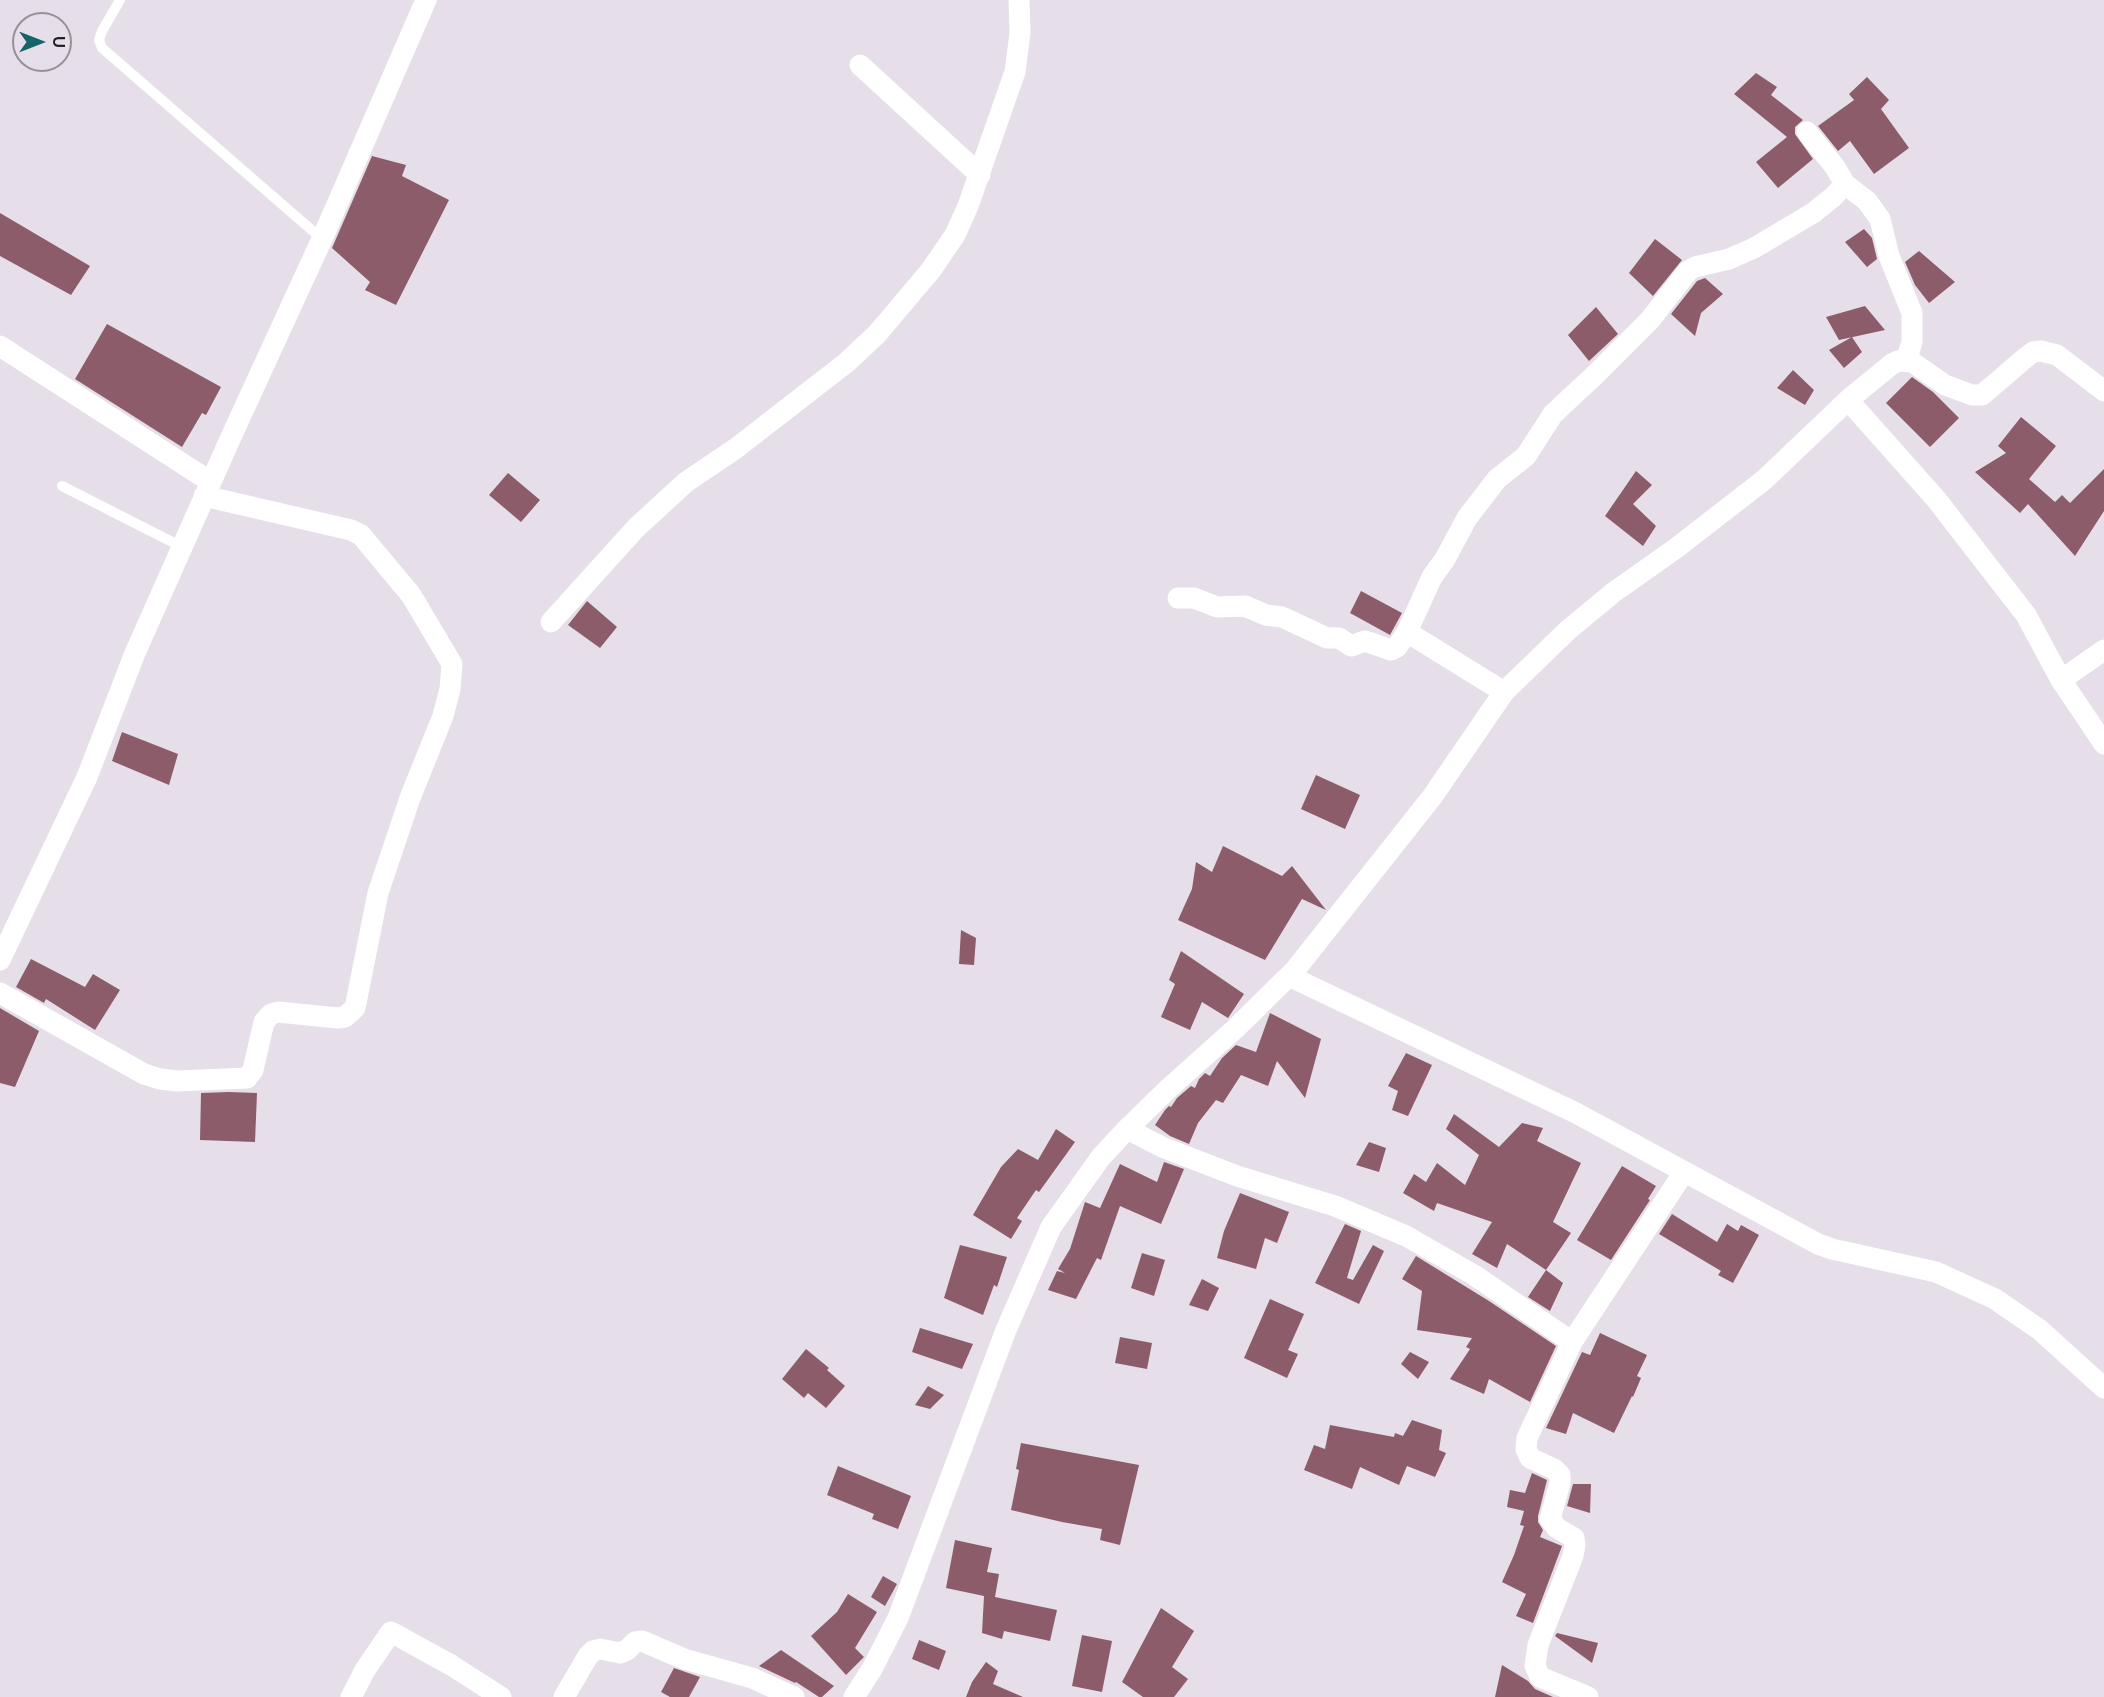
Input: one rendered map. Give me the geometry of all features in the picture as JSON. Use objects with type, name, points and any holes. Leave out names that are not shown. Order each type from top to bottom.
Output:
[{"type":"street","points":[[0,960],[87,777],[135,653],[322,239],[426,0]]},
{"type":"street","points":[[551,622],[636,528],[686,482],[735,449],[846,363],[877,334],[931,270],[955,235],[969,206],[1015,72],[1020,33],[1019,0]]},
{"type":"street","points":[[860,65],[980,175]]},
{"type":"street","points":[[1807,132],[1835,167],[1845,184],[1867,201],[1876,212],[1889,256],[1912,312],[1913,330],[1906,360]]},
{"type":"street","points":[[1178,598],[1194,598],[1217,607],[1245,606],[1266,615],[1282,617],[1327,638],[1339,638],[1351,646],[1365,641],[1391,650],[1397,648],[1407,632],[1432,577],[1481,497],[1497,479],[1526,456],[1553,414],[1650,320],[1688,271],[1695,267],[1729,259],[1754,248],[1813,213],[1845,184]]},
{"type":"street","points":[[0,346],[208,489],[351,530],[361,535],[411,595],[452,664],[450,689],[443,716],[410,798],[378,892],[355,1008],[345,1017],[278,1012],[271,1014],[264,1022],[254,1070],[247,1078],[177,1081],[144,1074],[0,993]]},
{"type":"street","points":[[854,1697],[872,1669],[898,1617],[1006,1330],[1050,1227],[1101,1157],[1289,976],[1432,796],[1504,692],[1568,630],[1614,592],[1764,480],[1848,400],[1892,364],[1906,360],[1912,362],[1945,385],[1972,395],[1982,395],[2033,352],[2049,352],[2057,355],[2104,391]]},
{"type":"street","points":[[1848,400],[1936,499],[2026,615],[2061,680],[2104,744]]},
{"type":"street","points":[[1407,632],[1504,692]]},
{"type":"street","points":[[2061,680],[2104,650]]},
{"type":"street","points":[[1289,976],[1576,1113],[1818,1244],[1936,1272],[1995,1299],[2040,1330],[2104,1388]]},
{"type":"street","points":[[1127,1130],[1162,1147],[1237,1176],[1335,1206],[1406,1236],[1474,1275],[1572,1342]]},
{"type":"street","points":[[1588,1697],[1540,1677],[1535,1666],[1538,1645],[1573,1556],[1575,1545],[1574,1538],[1557,1528],[1550,1519],[1560,1483],[1558,1472],[1530,1458],[1526,1444],[1545,1396],[1572,1342],[1683,1172]]},
{"type":"street","points":[[351,1697],[365,1670],[391,1632],[452,1665],[501,1697]]},
{"type":"street","points":[[564,1697],[593,1651],[600,1649],[620,1653],[635,1642],[642,1641],[684,1659],[752,1678],[794,1697]]},
{"type":"lane","points":[[120,0],[102,31],[99,40],[102,48],[322,239]]},
{"type":"lane","points":[[62,486],[182,547]]},
{"type":"building","points":[[1756,73],[1777,87],[1771,95],[1803,120],[1795,127],[1795,134],[1813,159],[1778,188],[1756,162],[1787,137],[1734,94]]},
{"type":"building","points":[[1867,77],[1889,100],[1881,109],[1909,148],[1874,174],[1850,141],[1838,151],[1818,126],[1854,100],[1849,94]]},
{"type":"building","points":[[372,156],[406,165],[402,176],[449,200],[396,305],[365,290],[370,282],[332,248]]},
{"type":"building","points":[[0,213],[90,266],[71,295],[0,256]]},
{"type":"building","points":[[1864,229],[1872,238],[1877,259],[1867,267],[1845,242]]},
{"type":"building","points":[[1655,239],[1682,260],[1653,296],[1629,273]]},
{"type":"building","points":[[1919,251],[1955,282],[1929,303],[1915,285],[1905,262]]},
{"type":"building","points":[[1705,278],[1723,294],[1701,313],[1695,336],[1671,314],[1697,281]]},
{"type":"building","points":[[1865,306],[1885,330],[1839,340],[1826,317]]},
{"type":"building","points":[[1596,307],[1618,334],[1589,361],[1568,335]]},
{"type":"building","points":[[107,324],[221,387],[206,415],[202,413],[182,447],[75,379]]},
{"type":"building","points":[[1852,337],[1862,352],[1844,368],[1829,350]]},
{"type":"building","points":[[1793,370],[1814,390],[1805,405],[1777,388]]},
{"type":"building","points":[[1912,377],[1933,392],[1959,418],[1930,447],[1886,403]]},
{"type":"building","points":[[2021,417],[2056,446],[2029,479],[2055,502],[2062,495],[2070,503],[2104,469],[2104,511],[2075,556],[2028,504],[2020,513],[1975,472],[2006,453],[1998,446]]},
{"type":"building","points":[[1636,471],[1652,485],[1633,504],[1656,526],[1643,546],[1605,516]]},
{"type":"building","points":[[508,473],[540,500],[521,522],[489,495]]},
{"type":"building","points":[[1361,591],[1402,613],[1390,635],[1350,613]]},
{"type":"building","points":[[587,601],[617,627],[600,648],[568,625]]},
{"type":"building","points":[[122,732],[178,754],[169,785],[112,761]]},
{"type":"building","points":[[1316,775],[1360,795],[1345,829],[1301,809]]},
{"type":"building","points":[[1223,846],[1282,876],[1292,866],[1326,910],[1302,899],[1265,960],[1178,920],[1192,889],[1196,862],[1212,872]]},
{"type":"building","points":[[961,930],[976,938],[974,965],[959,964]]},
{"type":"building","points":[[1181,951],[1244,994],[1228,1018],[1202,1002],[1190,1030],[1161,1017],[1175,984],[1169,980]]},
{"type":"building","points":[[31,959],[85,987],[93,974],[120,990],[95,1030],[46,999],[44,1003],[16,987]]},
{"type":"building","points":[[0,1008],[39,1031],[15,1087],[0,1083]]},
{"type":"building","points":[[1270,1013],[1321,1039],[1305,1098],[1277,1061],[1268,1086],[1241,1075],[1223,1103],[1216,1100],[1198,1123],[1189,1144],[1170,1136],[1155,1125],[1177,1098],[1191,1086],[1195,1088],[1205,1073],[1210,1076],[1222,1058],[1236,1045],[1256,1052]]},
{"type":"building","points":[[1406,1053],[1432,1065],[1408,1116],[1392,1110],[1398,1091],[1388,1086]]},
{"type":"building","points":[[201,1093],[257,1093],[255,1142],[200,1140]]},
{"type":"building","points":[[1454,1114],[1499,1147],[1522,1123],[1543,1128],[1537,1141],[1581,1163],[1553,1222],[1571,1233],[1546,1270],[1507,1244],[1497,1268],[1472,1254],[1492,1222],[1437,1203],[1434,1211],[1403,1193],[1414,1174],[1426,1182],[1437,1163],[1465,1185],[1479,1155],[1446,1129]]},
{"type":"building","points":[[1056,1129],[1075,1142],[1039,1192],[1036,1190],[1017,1218],[1022,1221],[1011,1239],[973,1215],[1001,1167],[1018,1149],[1038,1160]]},
{"type":"building","points":[[1369,1142],[1386,1148],[1379,1172],[1356,1165]]},
{"type":"building","points":[[1164,1162],[1184,1169],[1161,1224],[1120,1206],[1101,1260],[1097,1258],[1076,1299],[1048,1290],[1057,1271],[1065,1273],[1058,1269],[1070,1249],[1085,1202],[1100,1208],[1120,1164],[1157,1182]]},
{"type":"building","points":[[1622,1166],[1656,1186],[1648,1199],[1650,1200],[1611,1260],[1577,1240]]},
{"type":"building","points":[[1240,1193],[1289,1212],[1277,1243],[1265,1238],[1256,1269],[1217,1258],[1224,1231]]},
{"type":"building","points":[[1672,1214],[1717,1242],[1727,1224],[1738,1231],[1741,1225],[1759,1235],[1733,1283],[1718,1275],[1721,1271],[1659,1234]]},
{"type":"building","points":[[1345,1224],[1361,1231],[1347,1278],[1353,1280],[1373,1245],[1384,1251],[1359,1304],[1315,1283]]},
{"type":"building","points":[[960,1245],[1007,1257],[997,1287],[994,1285],[983,1315],[944,1298]]},
{"type":"building","points":[[1142,1253],[1165,1260],[1154,1296],[1131,1288]]},
{"type":"building","points":[[1416,1256],[1556,1346],[1530,1402],[1489,1379],[1484,1394],[1450,1379],[1470,1349],[1466,1347],[1472,1338],[1417,1330],[1422,1291],[1402,1279]]},
{"type":"building","points":[[1546,1270],[1563,1283],[1550,1311],[1528,1297]]},
{"type":"building","points":[[1202,1279],[1219,1288],[1208,1311],[1189,1305]]},
{"type":"building","points":[[1270,1299],[1304,1314],[1288,1350],[1298,1354],[1287,1378],[1244,1358]]},
{"type":"building","points":[[920,1328],[973,1344],[962,1369],[912,1352]]},
{"type":"building","points":[[1600,1333],[1647,1355],[1637,1376],[1641,1378],[1633,1397],[1614,1433],[1573,1413],[1566,1434],[1546,1428],[1582,1352],[1590,1355]]},
{"type":"building","points":[[1120,1337],[1152,1343],[1147,1369],[1115,1363]]},
{"type":"building","points":[[806,1349],[829,1368],[827,1370],[845,1386],[826,1408],[808,1393],[804,1398],[782,1379]]},
{"type":"building","points":[[1410,1352],[1429,1362],[1418,1379],[1401,1364]]},
{"type":"building","points":[[928,1386],[944,1395],[930,1409],[915,1405]]},
{"type":"building","points":[[1412,1420],[1442,1430],[1439,1450],[1446,1453],[1435,1477],[1407,1466],[1399,1485],[1360,1467],[1352,1489],[1304,1470],[1314,1445],[1325,1449],[1330,1425],[1394,1437],[1395,1433],[1403,1436]]},
{"type":"building","points":[[1021,1443],[1139,1465],[1120,1545],[1100,1540],[1102,1529],[1011,1510],[1019,1470],[1016,1469]]},
{"type":"building","points":[[838,1466],[911,1496],[898,1529],[872,1519],[874,1514],[827,1495]]},
{"type":"building","points":[[1532,1473],[1547,1480],[1538,1516],[1538,1522],[1543,1530],[1540,1537],[1562,1546],[1533,1623],[1516,1616],[1526,1594],[1502,1582],[1524,1526],[1520,1525],[1524,1511],[1507,1507],[1510,1490],[1525,1493]]},
{"type":"building","points":[[1573,1484],[1591,1484],[1590,1513],[1567,1506]]},
{"type":"building","points":[[955,1540],[992,1548],[987,1572],[999,1574],[995,1597],[1057,1610],[1050,1641],[1004,1631],[1002,1639],[982,1633],[984,1596],[946,1588]]},
{"type":"building","points":[[883,1576],[897,1584],[885,1606],[871,1597]]},
{"type":"building","points":[[848,1594],[877,1612],[855,1648],[864,1657],[846,1675],[811,1636],[837,1612]]},
{"type":"building","points":[[1161,1608],[1194,1631],[1172,1667],[1188,1679],[1174,1697],[1143,1697],[1122,1682]]},
{"type":"building","points":[[1557,1633],[1598,1643],[1592,1663],[1555,1636]]},
{"type":"building","points":[[1082,1635],[1112,1641],[1102,1692],[1072,1686]]},
{"type":"building","points":[[919,1640],[946,1651],[939,1670],[912,1659]]},
{"type":"building","points":[[781,1650],[834,1686],[819,1697],[796,1682],[759,1666]]},
{"type":"building","points":[[986,1662],[998,1671],[993,1684],[1023,1697],[966,1697],[972,1682]]},
{"type":"building","points":[[1502,1665],[1528,1681],[1535,1689],[1553,1697],[1495,1697]]},
{"type":"building","points":[[674,1668],[700,1677],[689,1697],[670,1697],[661,1692]]}]
